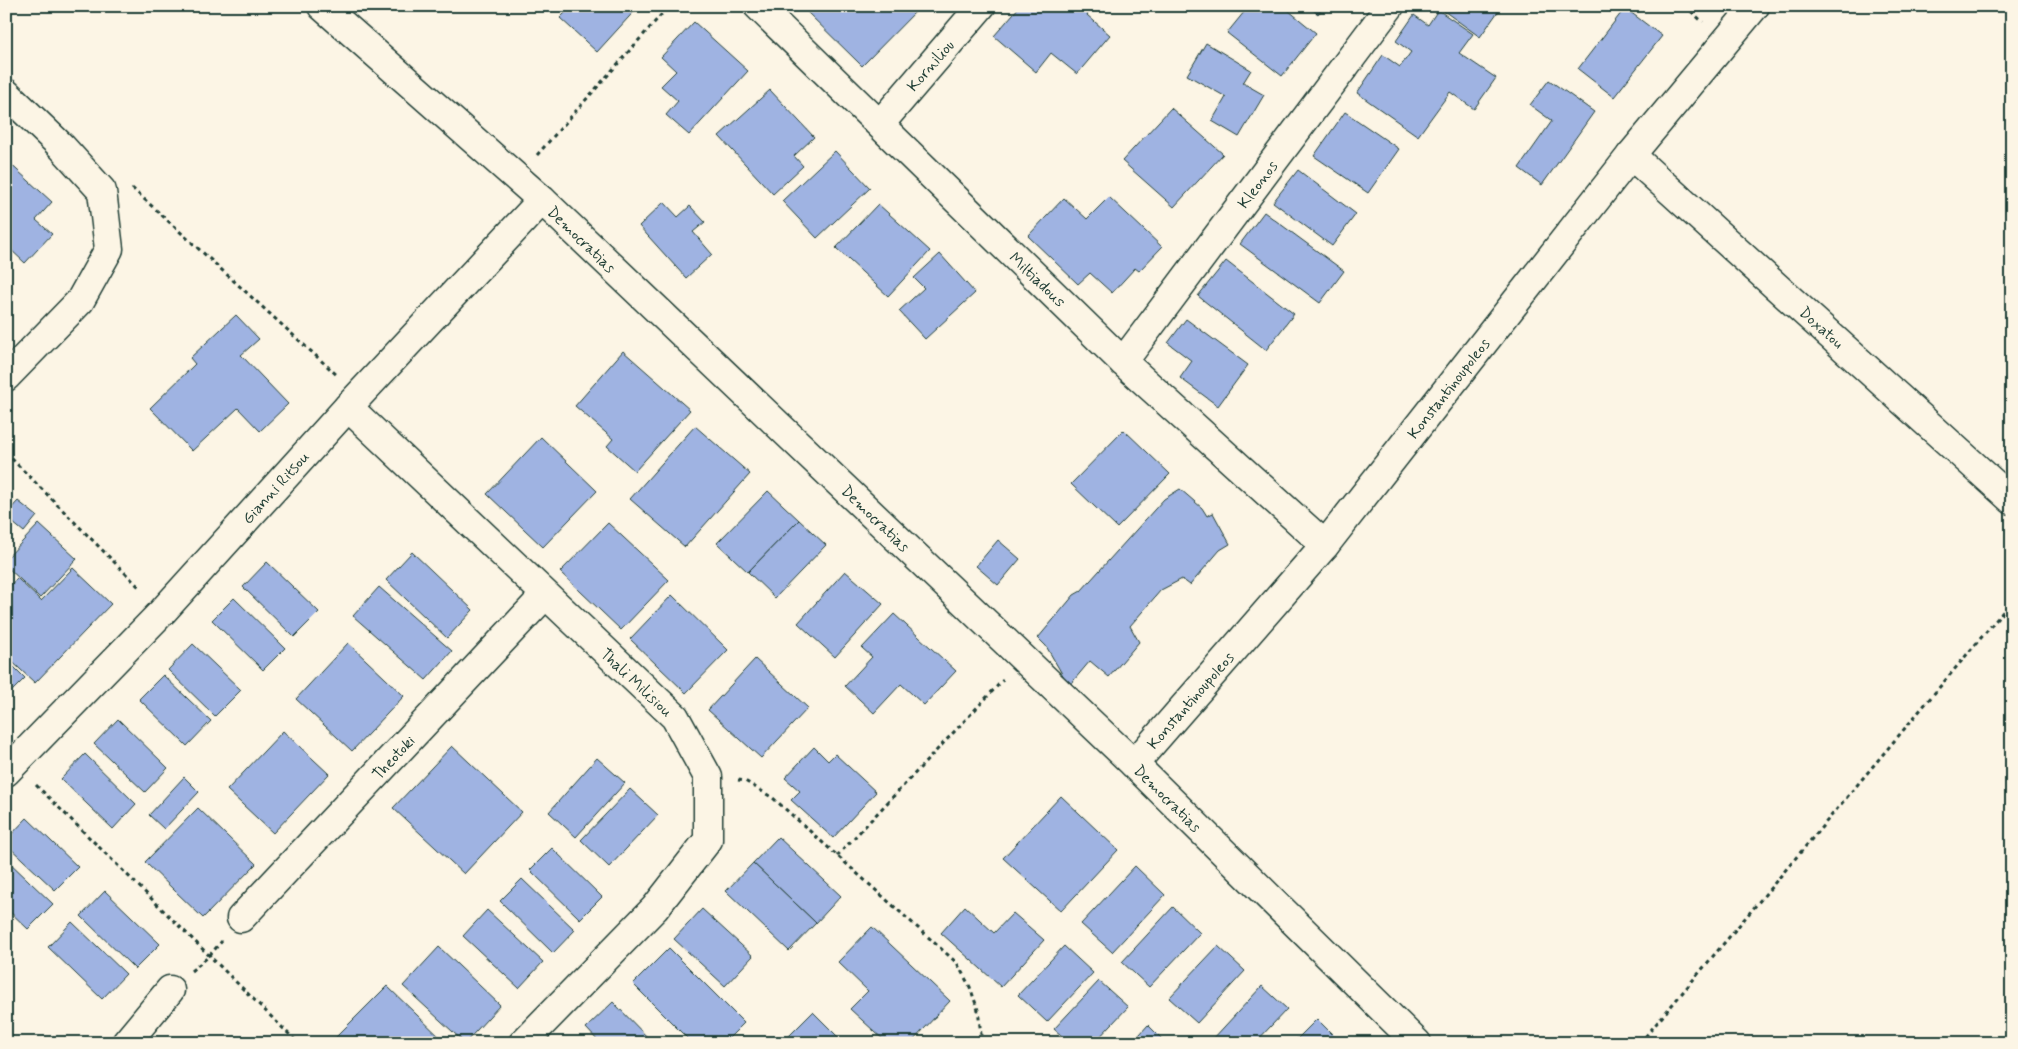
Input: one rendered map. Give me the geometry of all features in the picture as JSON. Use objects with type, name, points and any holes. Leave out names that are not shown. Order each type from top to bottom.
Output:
[{"type":"street","name":"Democratias","points":[[322,6],[542,200],[1134,764],[1416,1043]]},
{"type":"street","name":"Miltiadous","points":[[758,6],[1123,362],[1325,545]]},
{"type":"street","name":"Korniliou","points":[[880,124],[981,6]]},
{"type":"street","name":"Kleonos","points":[[1123,362],[1390,6]]},
{"type":"street","name":"Konstantinoupoleos","points":[[1134,764],[1325,545],[1631,155],[1755,6]]},
{"type":"street","points":[[6,93],[62,147],[102,191],[109,249],[80,301],[6,377]]},
{"type":"street","name":"Doxatou","points":[[1631,155],[2012,500]]},
{"type":"street","name":"Gianni Ritsou","points":[[10,768],[162,611],[354,401],[542,200]]},
{"type":"street","name":"Thali Milisiou","points":[[354,401],[545,595],[675,717],[708,778],[708,840],[655,908],[523,1043]]},
{"type":"street","name":"Theotoki","points":[[241,918],[545,595]]},
{"type":"street","points":[[126,1043],[170,990]]},
{"type":"path","points":[[516,178],[669,6]]},
{"type":"path","points":[[102,191],[120,178],[354,401]]},
{"type":"path","points":[[6,453],[162,611]]},
{"type":"path","points":[[1640,1043],[2012,600]]},
{"type":"path","points":[[837,856],[1023,659]]},
{"type":"path","points":[[10,768],[298,1043]]},
{"type":"path","points":[[708,778],[745,781],[773,798],[957,963],[970,987],[978,1010],[982,1043]]},
{"type":"path","points":[[170,990],[208,957],[241,918]]},
{"type":"building","points":[[572,6],[639,6],[597,52],[560,18]]},
{"type":"building","points":[[801,6],[921,6],[862,66]]},
{"type":"building","points":[[1020,6],[1094,6],[1087,15],[1110,35],[1077,74],[1051,53],[1036,72],[994,36]]},
{"type":"building","points":[[1249,6],[1283,6],[1316,33],[1282,76],[1227,33]]},
{"type":"building","points":[[1308,6],[1324,6],[1318,14]]},
{"type":"building","points":[[1437,6],[1502,6],[1480,37]]},
{"type":"building","points":[[1625,8],[1662,36],[1614,97],[1578,69]]},
{"type":"building","points":[[1438,10],[1473,34],[1459,53],[1496,78],[1474,109],[1450,92],[1418,136],[1357,93],[1383,55],[1400,67],[1411,52],[1396,41],[1414,15],[1428,25]]},
{"type":"building","points":[[694,22],[748,71],[689,135],[666,115],[678,101],[661,86],[676,71],[661,57]]},
{"type":"building","points":[[1206,43],[1251,70],[1243,83],[1264,95],[1239,137],[1212,121],[1226,97],[1187,75]]},
{"type":"building","points":[[1549,80],[1594,112],[1542,185],[1519,168],[1552,121],[1530,105]]},
{"type":"building","points":[[770,90],[814,137],[794,156],[803,166],[773,194],[719,136]]},
{"type":"building","points":[[1171,108],[1223,154],[1174,207],[1122,161]]},
{"type":"building","points":[[1345,112],[1399,149],[1368,193],[1314,156]]},
{"type":"building","points":[[835,151],[870,188],[817,238],[782,201]]},
{"type":"building","points":[[6,160],[52,202],[36,220],[52,234],[25,263],[8,247],[6,249]]},
{"type":"building","points":[[1298,170],[1356,214],[1332,246],[1273,202]]},
{"type":"building","points":[[1109,197],[1162,247],[1139,271],[1135,268],[1112,293],[1090,273],[1078,284],[1028,236],[1064,198],[1087,219]]},
{"type":"building","points":[[664,202],[678,217],[690,206],[705,222],[693,232],[712,254],[686,278],[639,226]]},
{"type":"building","points":[[878,204],[930,251],[888,296],[836,248]]},
{"type":"building","points":[[1264,212],[1344,271],[1320,303],[1240,244]]},
{"type":"building","points":[[940,254],[975,293],[925,339],[899,311],[924,288],[914,278]]},
{"type":"building","points":[[1226,261],[1294,314],[1266,350],[1198,296]]},
{"type":"building","points":[[236,315],[259,339],[241,355],[288,404],[260,431],[238,408],[192,451],[150,408],[195,364],[190,358]]},
{"type":"building","points":[[1186,319],[1248,365],[1218,406],[1180,378],[1192,361],[1168,343]]},
{"type":"building","points":[[623,351],[690,410],[635,471],[607,446],[613,439],[575,406]]},
{"type":"building","points":[[695,426],[750,474],[685,547],[630,499]]},
{"type":"building","points":[[1124,430],[1170,474],[1117,528],[1071,484]]},
{"type":"building","points":[[541,437],[597,491],[543,547],[487,494]]},
{"type":"building","points":[[1180,489],[1202,508],[1207,516],[1213,513],[1230,544],[1220,550],[1190,585],[1182,579],[1161,590],[1130,626],[1139,642],[1109,677],[1090,661],[1069,686],[1046,646],[1038,638],[1074,595],[1081,591],[1164,499]]},
{"type":"building","points":[[768,491],[799,520],[748,572],[717,543]]},
{"type":"building","points":[[18,501],[37,516],[24,532],[6,517],[6,514]]},
{"type":"building","points":[[799,520],[826,545],[775,598],[748,572]]},
{"type":"building","points":[[608,523],[669,580],[621,630],[560,572]]},
{"type":"building","points":[[39,524],[77,559],[40,598],[6,566],[6,559]]},
{"type":"building","points":[[998,540],[1020,559],[998,585],[976,566]]},
{"type":"building","points":[[412,552],[473,610],[447,638],[386,580]]},
{"type":"building","points":[[267,562],[319,612],[294,637],[243,587]]},
{"type":"building","points":[[73,568],[111,604],[35,683],[6,656],[6,590],[17,578],[41,601]]},
{"type":"building","points":[[845,571],[883,604],[835,657],[798,623]]},
{"type":"building","points":[[379,587],[452,651],[426,680],[353,616]]},
{"type":"building","points":[[672,595],[728,650],[686,693],[630,639]]},
{"type":"building","points":[[234,598],[285,648],[263,670],[212,620]]},
{"type":"building","points":[[894,614],[956,671],[924,705],[901,684],[874,713],[845,686],[872,657],[862,648]]},
{"type":"building","points":[[348,643],[404,696],[352,751],[296,699]]},
{"type":"building","points":[[193,644],[241,690],[215,716],[168,670]]},
{"type":"building","points":[[6,659],[25,678],[6,697]]},
{"type":"building","points":[[755,659],[808,708],[761,758],[708,710]]},
{"type":"building","points":[[163,675],[211,721],[187,746],[139,699]]},
{"type":"building","points":[[118,719],[168,768],[145,792],[94,744]]},
{"type":"building","points":[[283,731],[329,774],[273,833],[227,790]]},
{"type":"building","points":[[452,746],[522,812],[464,874],[393,808]]},
{"type":"building","points":[[814,747],[828,761],[835,754],[876,792],[833,838],[791,800],[800,791],[785,778]]},
{"type":"building","points":[[85,754],[136,804],[113,829],[61,779]]},
{"type":"building","points":[[597,758],[625,783],[576,837],[549,812]]},
{"type":"building","points":[[184,777],[199,792],[164,829],[149,815]]},
{"type":"building","points":[[630,789],[658,815],[609,867],[581,840]]},
{"type":"building","points":[[1061,796],[1118,850],[1061,911],[1003,858]]},
{"type":"building","points":[[198,808],[256,864],[203,918],[145,862]]},
{"type":"building","points":[[27,818],[78,867],[55,890],[6,844],[6,840]]},
{"type":"building","points":[[778,837],[841,896],[816,923],[753,863]]},
{"type":"building","points":[[552,848],[602,897],[580,919],[530,870]]},
{"type":"building","points":[[6,859],[53,904],[28,929],[6,908]]},
{"type":"building","points":[[753,863],[816,923],[789,951],[726,891]]},
{"type":"building","points":[[1135,866],[1165,895],[1112,952],[1081,924]]},
{"type":"building","points":[[522,879],[575,930],[553,953],[500,901]]},
{"type":"building","points":[[105,891],[160,944],[135,969],[81,916]]},
{"type":"building","points":[[965,906],[994,933],[1013,913],[1044,940],[1001,987],[941,933]]},
{"type":"building","points":[[1173,907],[1200,933],[1149,987],[1122,962]]},
{"type":"building","points":[[702,909],[753,956],[725,986],[674,939]]},
{"type":"building","points":[[487,910],[543,962],[519,988],[463,936]]},
{"type":"building","points":[[72,922],[126,974],[102,999],[48,947]]},
{"type":"building","points":[[872,927],[950,1001],[911,1043],[887,1043],[850,1009],[868,991],[838,962]]},
{"type":"building","points":[[1064,946],[1093,973],[1047,1022],[1018,995]]},
{"type":"building","points":[[1218,946],[1245,971],[1197,1023],[1169,998]]},
{"type":"building","points":[[439,947],[500,1005],[465,1043],[403,986]]},
{"type":"building","points":[[669,948],[744,1023],[724,1043],[692,1043],[633,984]]},
{"type":"building","points":[[1099,981],[1128,1007],[1094,1043],[1070,1043],[1054,1029]]},
{"type":"building","points":[[387,986],[446,1043],[334,1043],[332,1041]]},
{"type":"building","points":[[1262,986],[1287,1009],[1255,1043],[1215,1043],[1212,1040]]},
{"type":"building","points":[[613,1002],[653,1043],[600,1043],[586,1028]]},
{"type":"building","points":[[813,1012],[844,1043],[790,1043],[786,1039]]},
{"type":"building","points":[[1317,1019],[1341,1043],[1293,1043]]},
{"type":"building","points":[[1148,1025],[1166,1043],[1132,1043]]}]
